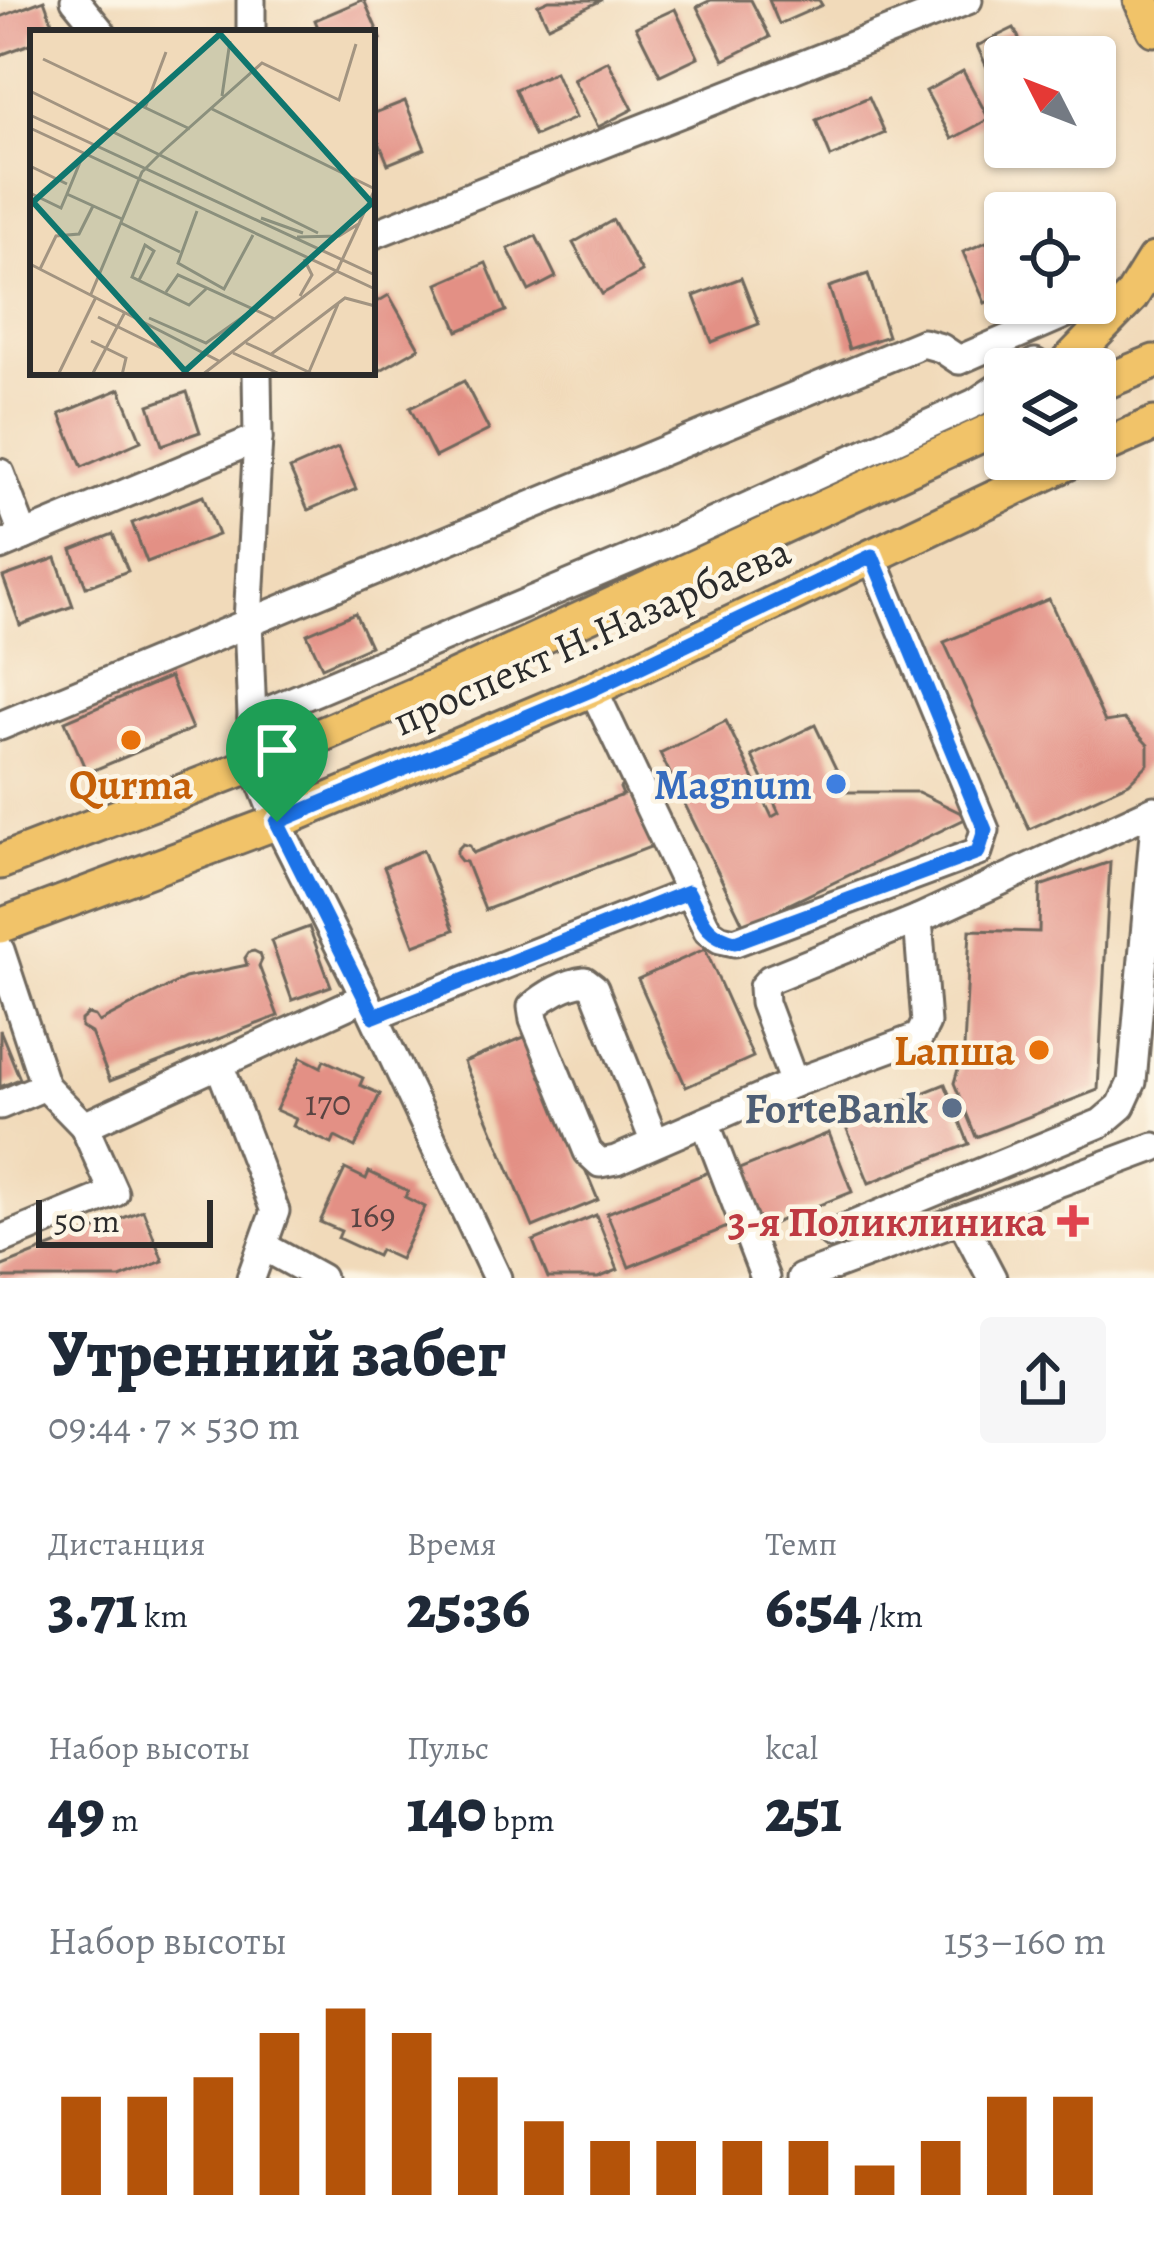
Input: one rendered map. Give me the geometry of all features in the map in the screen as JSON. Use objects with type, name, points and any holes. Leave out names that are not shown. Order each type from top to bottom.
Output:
[{"type":"main road","points":[[1141,0],[1154,29]]},
{"type":"main road","points":[[1065,348],[1131,297],[1154,260]]},
{"type":"main road","points":[[1116,377],[1154,362]]},
{"type":"main road","name":"проспект Н.Назарбаева","points":[[1116,441],[1154,424]]},
{"type":"main road","name":"проспект Н.Назарбаева","points":[[0,862],[254,764],[442,683],[984,426]]},
{"type":"main road","points":[[1116,451],[1154,451]]},
{"type":"main road","name":"проспект Н.Назарбаева","points":[[0,926],[277,822],[593,689],[1032,480]]},
{"type":"street","points":[[75,0],[100,30]]},
{"type":"street","points":[[375,234],[968,0]]},
{"type":"street","points":[[959,359],[1041,324]]},
{"type":"street","points":[[0,726],[923,343],[959,359],[984,405]]},
{"type":"street","points":[[257,375],[248,621],[254,764],[277,822],[497,1278]]},
{"type":"street","points":[[252,718],[668,543],[984,425]]},
{"type":"street","points":[[0,473],[12,541],[258,438]]},
{"type":"street","points":[[593,689],[688,892],[708,931],[720,939],[735,942],[978,852],[985,830],[872,556]]},
{"type":"street","points":[[794,1083],[764,1003],[763,987],[770,979],[918,919],[1154,809]]},
{"type":"street","points":[[832,1234],[1101,1123],[1121,1106],[1132,1082],[1154,833]]},
{"type":"street","points":[[84,1126],[219,1064],[688,892]]},
{"type":"street","points":[[655,1142],[593,988],[585,981],[574,982],[541,999],[532,1007],[534,1020],[588,1152],[600,1163],[616,1160],[794,1083],[919,1037],[926,1024],[918,919]]},
{"type":"street","points":[[0,950],[45,1086],[84,1126],[114,1193],[0,1240]]},
{"type":"street","points":[[219,1064],[275,1211],[251,1278]]},
{"type":"street","points":[[0,1105],[45,1086]]},
{"type":"street","points":[[705,1122],[765,1278]]},
{"type":"street","points":[[801,1278],[1154,1147]]},
{"type":"street","points":[[961,1219],[992,1278]]},
{"type":"street","points":[[263,1246],[321,1278]]},
{"type":"building","points":[[44,0],[55,30],[30,30],[30,44],[0,55],[0,17]]},
{"type":"building","points":[[364,0],[381,39],[375,42],[375,30],[319,30],[315,20]]},
{"type":"building","points":[[549,0],[602,0],[548,26],[538,5]]},
{"type":"building","points":[[711,0],[751,0],[770,37],[724,60],[697,7]]},
{"type":"building","points":[[769,0],[819,0],[822,5],[779,24]]},
{"type":"building","points":[[675,9],[698,57],[660,75],[636,27]]},
{"type":"building","points":[[608,61],[633,109],[598,127],[573,79]]},
{"type":"building","points":[[963,71],[984,110],[984,122],[952,139],[926,91]]},
{"type":"building","points":[[555,72],[575,118],[534,136],[515,89]]},
{"type":"building","points":[[869,97],[885,133],[831,157],[816,120]]},
{"type":"building","points":[[405,101],[425,149],[388,164],[375,132],[375,113]]},
{"type":"building","points":[[613,220],[642,272],[602,294],[573,243]]},
{"type":"building","points":[[536,236],[556,277],[529,291],[508,249]]},
{"type":"building","points":[[984,243],[984,301],[963,252]]},
{"type":"building","points":[[486,263],[506,311],[458,331],[438,284]]},
{"type":"building","points":[[868,274],[888,336],[849,349],[829,287]]},
{"type":"building","points":[[741,278],[759,324],[712,342],[694,296]]},
{"type":"building","points":[[389,295],[419,348],[379,371],[375,364],[375,303]]},
{"type":"building","points":[[464,381],[489,430],[435,457],[410,408]]},
{"type":"building","points":[[120,389],[141,441],[82,467],[60,414]]},
{"type":"building","points":[[187,392],[200,432],[162,445],[149,405]]},
{"type":"building","points":[[338,448],[356,489],[308,510],[290,469]]},
{"type":"building","points":[[203,496],[218,535],[147,562],[132,523]]},
{"type":"building","points":[[113,534],[128,571],[86,587],[72,550]]},
{"type":"building","points":[[56,558],[73,606],[20,625],[3,577]]},
{"type":"building","points":[[1049,599],[1105,722],[1124,719],[1148,745],[1148,764],[1129,783],[1029,829],[944,642]]},
{"type":"building","points":[[355,613],[370,646],[322,667],[307,634]]},
{"type":"building","points":[[170,677],[192,729],[87,773],[65,721]]},
{"type":"building","points":[[726,721],[772,817],[779,813],[752,756],[815,725],[847,792],[918,792],[969,817],[744,926],[660,753]]},
{"type":"building","points":[[625,782],[653,846],[485,910],[466,862],[457,856],[463,844],[473,853],[623,795],[620,788]]},
{"type":"building","points":[[423,850],[454,930],[414,945],[384,867]]},
{"type":"building","points":[[1110,862],[1098,1090],[976,1137],[954,1083],[964,1049],[970,930],[1039,932],[1040,886]]},
{"type":"building","points":[[309,927],[331,986],[292,1000],[271,941]]},
{"type":"building","points":[[705,949],[753,1057],[686,1087],[638,979]]},
{"type":"building","points":[[254,951],[260,954],[259,966],[278,1016],[110,1081],[81,1020],[88,1014],[99,1022],[185,978],[247,965],[245,958]]},
{"type":"building","points":[[0,1030],[20,1079],[0,1087]]},
{"type":"building","points":[[529,1035],[598,1200],[533,1227],[464,1062]]},
{"type":"building","points":[[301,1057],[321,1067],[324,1060],[363,1078],[360,1085],[380,1094],[355,1147],[335,1137],[332,1144],[293,1126],[296,1119],[276,1110]]},
{"type":"building","points":[[945,1084],[969,1144],[869,1183],[845,1124]]},
{"type":"building","points":[[829,1133],[852,1192],[752,1232],[729,1173]]},
{"type":"building","points":[[345,1169],[366,1179],[369,1172],[408,1191],[405,1197],[425,1207],[400,1259],[380,1250],[377,1256],[338,1238],[341,1231],[320,1222]]},
{"type":"building","points":[[709,1172],[730,1226],[629,1267],[607,1213]]},
{"type":"building","points":[[143,1210],[163,1261],[120,1278],[0,1278],[0,1267]]},
{"type":"building","points":[[596,1215],[618,1270],[598,1278],[548,1278],[533,1241]]},
{"type":"place","name":"Qurma","points":[[131,740]]},
{"type":"place","name":"Magnum","points":[[836,784]]},
{"type":"place","name":"Lапша","points":[[1039,1050]]},
{"type":"place","name":"ForteBank","points":[[952,1108]]},
{"type":"place","name":"3-я Поликлиника","points":[[1073,1221]]},
{"type":"route","points":[[872,556],[985,830],[978,852],[735,942],[708,931],[688,892],[374,1016],[277,822],[593,689],[872,556]]}]
